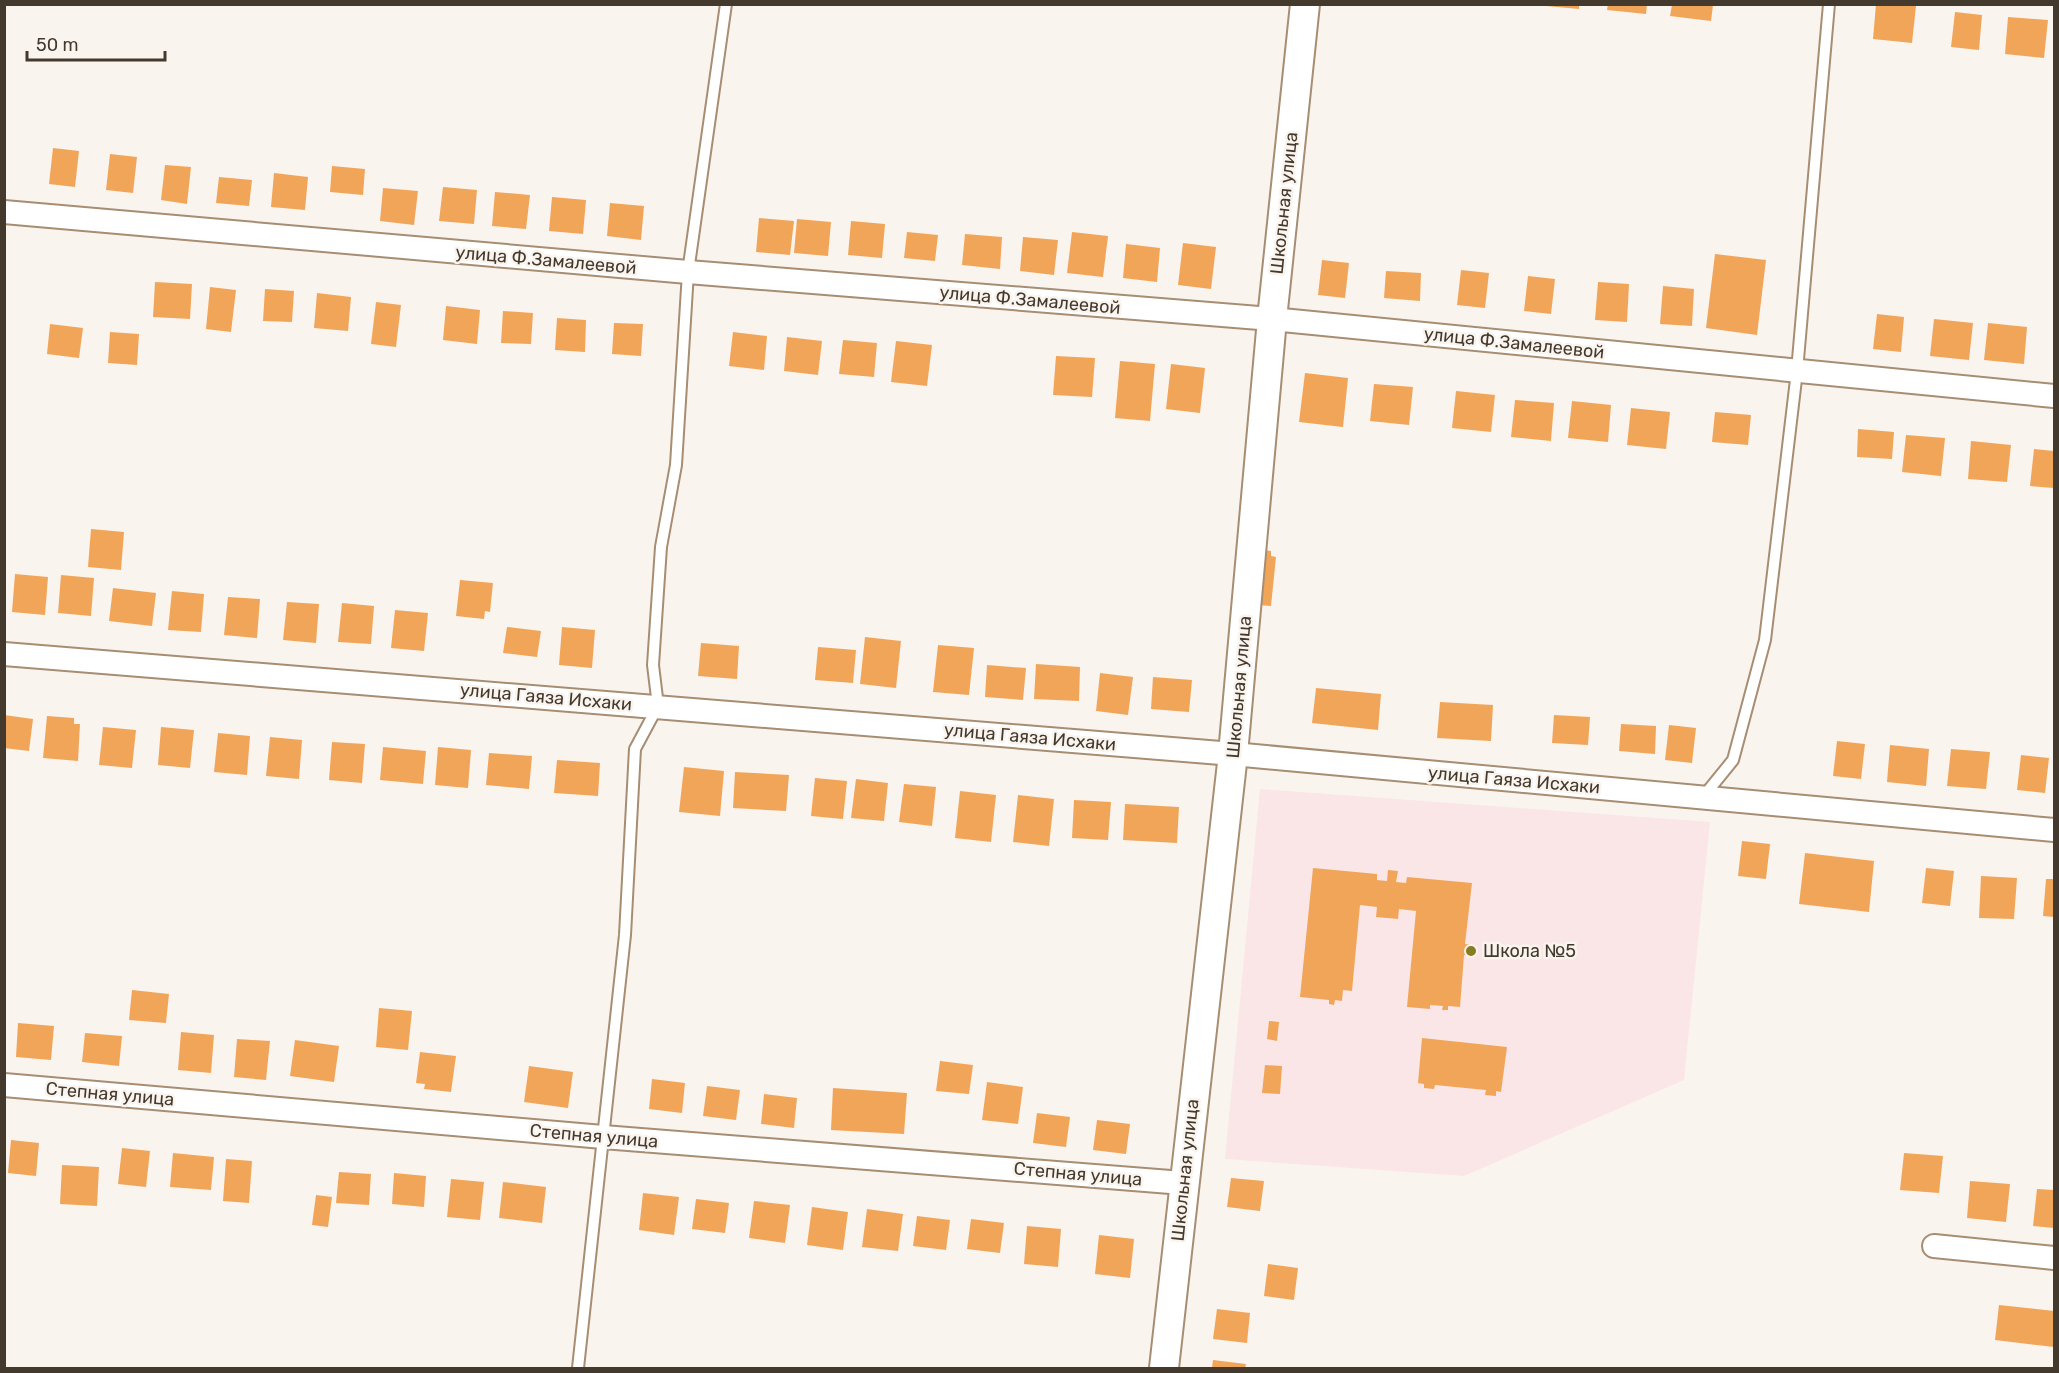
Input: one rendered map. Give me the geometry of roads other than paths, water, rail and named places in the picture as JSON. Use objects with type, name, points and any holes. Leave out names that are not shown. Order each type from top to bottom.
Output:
[{"type":"street","name":"Школьная улица","points":[[1164,1368],[1233,754],[1272,319],[1305,4]]},
{"type":"street","name":"улица Ф.Замалеевой","points":[[4,212],[688,272],[1272,319],[2055,396]]},
{"type":"street","name":"улица Гаяза Исхаки","points":[[4,654],[1233,754],[2055,830]]},
{"type":"street","name":"Степная улица","points":[[4,1085],[603,1137],[1184,1183]]},
{"type":"street","points":[[1934,1246],[2055,1258]]},
{"type":"lane","points":[[578,1368],[626,935],[635,749],[658,706],[653,665],[661,548],[676,465],[688,272],[726,4]]},
{"type":"lane","points":[[1703,798],[1733,760],[1765,640],[1797,371],[1829,4]]},
{"type":"place","name":"Школа №5","points":[[1471,951]]}]
